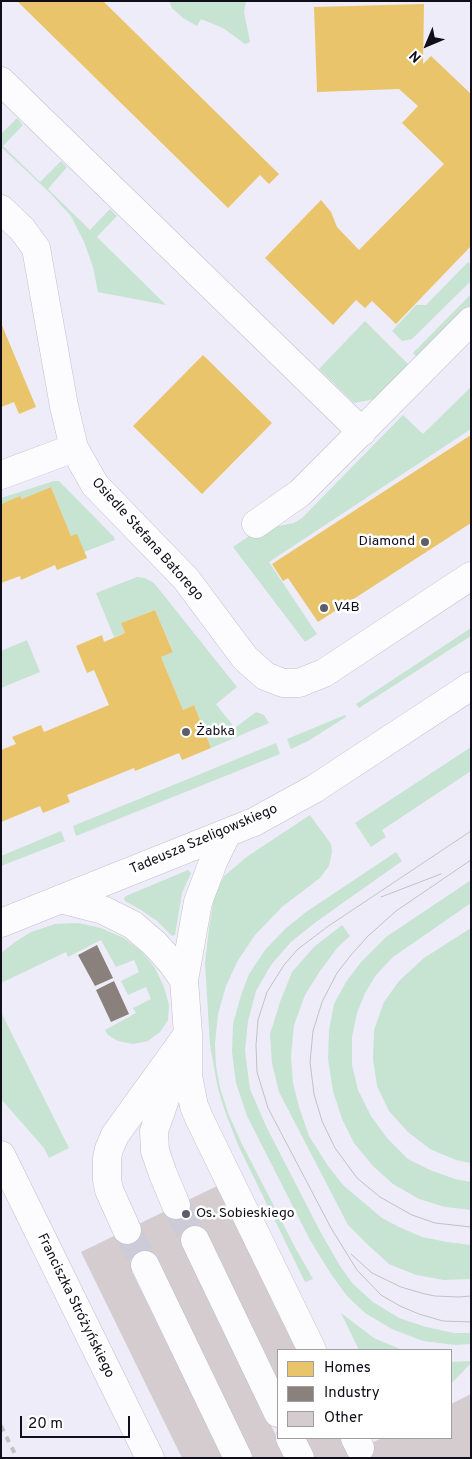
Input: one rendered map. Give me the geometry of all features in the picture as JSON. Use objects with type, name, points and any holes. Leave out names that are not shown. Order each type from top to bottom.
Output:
[{"type":"street","points":[[1,81],[362,432]]},
{"type":"street","name":"Osiedle Stefana Batorego","points":[[1,209],[22,229],[36,248],[64,406],[74,448],[95,485],[186,579],[245,658],[265,676],[283,683],[299,683],[324,674],[471,576]]},
{"type":"street","points":[[256,524],[300,493],[471,321]]},
{"type":"street","points":[[1,475],[74,448]]},
{"type":"street","name":"Tadeusza Szeligowskiego","points":[[1,923],[262,818],[314,789],[471,686]]},
{"type":"street","points":[[227,833],[213,862],[198,902],[184,980],[188,1034],[188,1076],[194,1106],[199,1118],[312,1349]]},
{"type":"street","points":[[60,899],[103,910],[133,925],[155,944],[184,980]]},
{"type":"street","points":[[176,1205],[155,1151],[154,1131],[188,1034]]},
{"type":"street","points":[[127,1230],[108,1184],[106,1170],[109,1149],[115,1135],[188,1034]]},
{"type":"street","name":"Franciszka Stróżyńskiego","points":[[1,1155],[150,1458]]},
{"type":"street","points":[[195,1240],[277,1411]]},
{"type":"street","points":[[145,1265],[238,1458]]},
{"type":"street","points":[[290,1439],[300,1458]]},
{"type":"green space","points":[[169,1],[246,1],[244,12],[250,42],[245,44],[223,28],[201,19],[197,26],[183,18],[172,8]]},
{"type":"green space","points":[[17,118],[23,125],[3,146],[40,182],[61,161],[67,167],[48,189],[90,230],[110,209],[117,216],[97,237],[166,305],[98,292],[93,267],[84,242],[71,216],[49,192],[1,147],[1,134]]},
{"type":"green space","points":[[468,262],[471,264],[471,281],[412,339],[402,341],[392,331],[416,305],[426,305]]},
{"type":"green space","points":[[471,294],[471,305],[418,358],[413,353]]},
{"type":"green space","points":[[365,321],[408,364],[376,399],[354,403],[319,369]]},
{"type":"green space","points":[[471,387],[471,429],[269,562],[317,634],[305,642],[233,547],[258,530],[294,523],[302,518],[403,415],[423,434]]},
{"type":"green space","points":[[59,481],[115,540],[84,552],[71,536],[51,487],[22,499],[20,496],[1,504],[1,498]]},
{"type":"green space","points":[[137,577],[145,578],[154,583],[237,687],[216,704],[235,728],[256,712],[264,715],[269,723],[211,748],[194,705],[183,710],[161,657],[173,651],[155,610],[121,623],[125,633],[114,637],[96,593]]},
{"type":"green space","points":[[471,628],[471,636],[359,708],[356,704]]},
{"type":"green space","points":[[27,640],[40,672],[1,688],[1,651]]},
{"type":"green space","points":[[345,715],[346,717],[308,741],[291,749],[287,739]]},
{"type":"green space","points":[[276,743],[280,754],[76,836],[73,826]]},
{"type":"green space","points":[[471,747],[471,771],[382,830],[386,837],[371,847],[355,823]]},
{"type":"green space","points":[[310,815],[331,844],[332,852],[329,866],[320,878],[282,907],[255,935],[237,962],[226,986],[218,1014],[215,1044],[220,1088],[228,1113],[242,1144],[313,1279],[305,1282],[238,1145],[218,1089],[210,1045],[205,963],[214,898],[224,876],[248,856]]},
{"type":"green space","points":[[61,831],[65,841],[1,866],[1,856]]},
{"type":"green space","points":[[396,852],[402,861],[316,922],[291,942],[271,965],[256,991],[248,1021],[245,1051],[250,1089],[266,1126],[321,1233],[353,1284],[373,1302],[399,1318],[426,1327],[454,1333],[471,1333],[471,1344],[455,1345],[423,1341],[392,1329],[365,1313],[347,1296],[310,1240],[247,1116],[236,1083],[232,1052],[233,1024],[249,974],[265,950],[285,929],[306,912]]},
{"type":"green space","points":[[188,870],[191,873],[182,893],[175,935],[172,936],[157,921],[125,901],[124,898],[126,896]]},
{"type":"green space","points":[[471,880],[471,903],[393,957],[376,975],[365,993],[357,1013],[352,1037],[352,1065],[358,1090],[371,1116],[387,1138],[408,1159],[430,1170],[455,1179],[471,1182],[471,1210],[445,1207],[419,1199],[393,1184],[373,1166],[354,1143],[342,1119],[333,1091],[328,1059],[329,1030],[334,1004],[346,982],[361,962],[386,937]]},
{"type":"green space","points":[[78,923],[101,928],[124,938],[142,952],[155,968],[164,987],[169,1005],[168,1020],[160,1032],[148,1041],[133,1044],[118,1041],[108,1035],[105,1030],[136,1013],[133,1008],[151,999],[146,987],[128,995],[121,981],[139,972],[134,960],[116,967],[101,940],[68,957],[66,952],[1,983],[1,953],[15,942],[31,932],[55,924]]},
{"type":"green space","points":[[342,925],[350,936],[338,947],[320,971],[305,995],[294,1025],[291,1057],[293,1083],[309,1136],[328,1166],[344,1186],[382,1218],[422,1237],[471,1245],[471,1279],[444,1280],[416,1275],[389,1264],[366,1243],[348,1225],[279,1092],[272,1063],[270,1034],[280,1002],[292,972],[314,947]]},
{"type":"green space","points":[[471,928],[471,1163],[456,1160],[430,1149],[408,1132],[389,1111],[377,1086],[373,1059],[374,1030],[384,1002],[399,981],[424,958]]},
{"type":"green space","points":[[1,1012],[69,1148],[49,1158],[44,1148],[1,1099]]},
{"type":"green space","points":[[341,1313],[374,1338],[400,1349],[359,1349]]},
{"type":"green space","points":[[471,1361],[452,1383],[452,1362]]},
{"type":"building: Homes","points":[[17,1],[103,1],[279,174],[269,184],[260,175],[228,208]]},
{"type":"building: Homes","points":[[424,4],[423,64],[431,56],[471,94],[471,246],[396,324],[372,301],[365,308],[356,300],[333,325],[265,258],[321,200],[331,212],[337,227],[359,250],[444,164],[402,123],[418,106],[399,89],[317,92],[314,7]]},
{"type":"building: Homes","points":[[1,323],[36,407],[19,414],[14,402],[1,407]]},
{"type":"building: Homes","points":[[203,355],[272,423],[202,494],[133,426]]},
{"type":"building: Homes","points":[[471,435],[471,523],[318,622],[288,578],[283,581],[272,564]]},
{"type":"building: Homes","points":[[51,487],[71,536],[77,534],[87,558],[57,570],[55,565],[21,580],[20,576],[1,583],[1,504],[20,496],[22,499]]},
{"type":"building: Homes","points":[[155,610],[173,652],[161,657],[183,710],[194,705],[211,748],[182,760],[179,753],[135,771],[134,768],[67,795],[70,802],[43,813],[40,806],[1,822],[1,750],[16,744],[12,737],[41,725],[44,732],[109,705],[94,670],[87,673],[76,646],[102,635],[104,642],[125,633],[121,623]]},
{"type":"building: Industry","points":[[97,945],[113,978],[95,986],[78,955]]},
{"type":"building: Industry","points":[[114,981],[129,1014],[111,1022],[96,990]]},
{"type":"building: Other","points":[[217,1186],[297,1349],[277,1349],[277,1395],[183,1246],[287,1458],[245,1458],[145,1265],[132,1272],[224,1458],[182,1458],[81,1252]]},
{"type":"building: Other","points":[[471,1394],[471,1458],[308,1458],[299,1439],[340,1439],[348,1454],[380,1439],[452,1439],[452,1404]]},
{"type":"tunnel","points":[[176,1205],[195,1240]]},
{"type":"tunnel","points":[[127,1230],[145,1265]]},
{"type":"tram line","points":[[471,831],[327,927],[298,949],[284,965],[267,992],[258,1020],[256,1045],[257,1072],[268,1108],[331,1228],[357,1270],[381,1295],[400,1306],[443,1321],[471,1322]]},
{"type":"tram line","points":[[471,860],[396,911],[367,937],[351,955],[337,973],[322,1002],[313,1031],[310,1062],[314,1094],[322,1121],[335,1148],[357,1178],[380,1197],[412,1215],[435,1223],[471,1227]]},
{"type":"tram line","points":[[381,897],[441,874]]},
{"type":"tram line","points":[[351,1254],[372,1273],[401,1287],[435,1296],[471,1296]]},
{"type":"railway","points":[[1,1426],[17,1458]]},
{"type":"place","name":"Diamond","points":[[425,542]]},
{"type":"place","name":"V4B","points":[[324,608]]},
{"type":"place","name":"Żabka","points":[[186,732]]},
{"type":"place","name":"Os. Sobieskiego","points":[[186,1214]]}]
